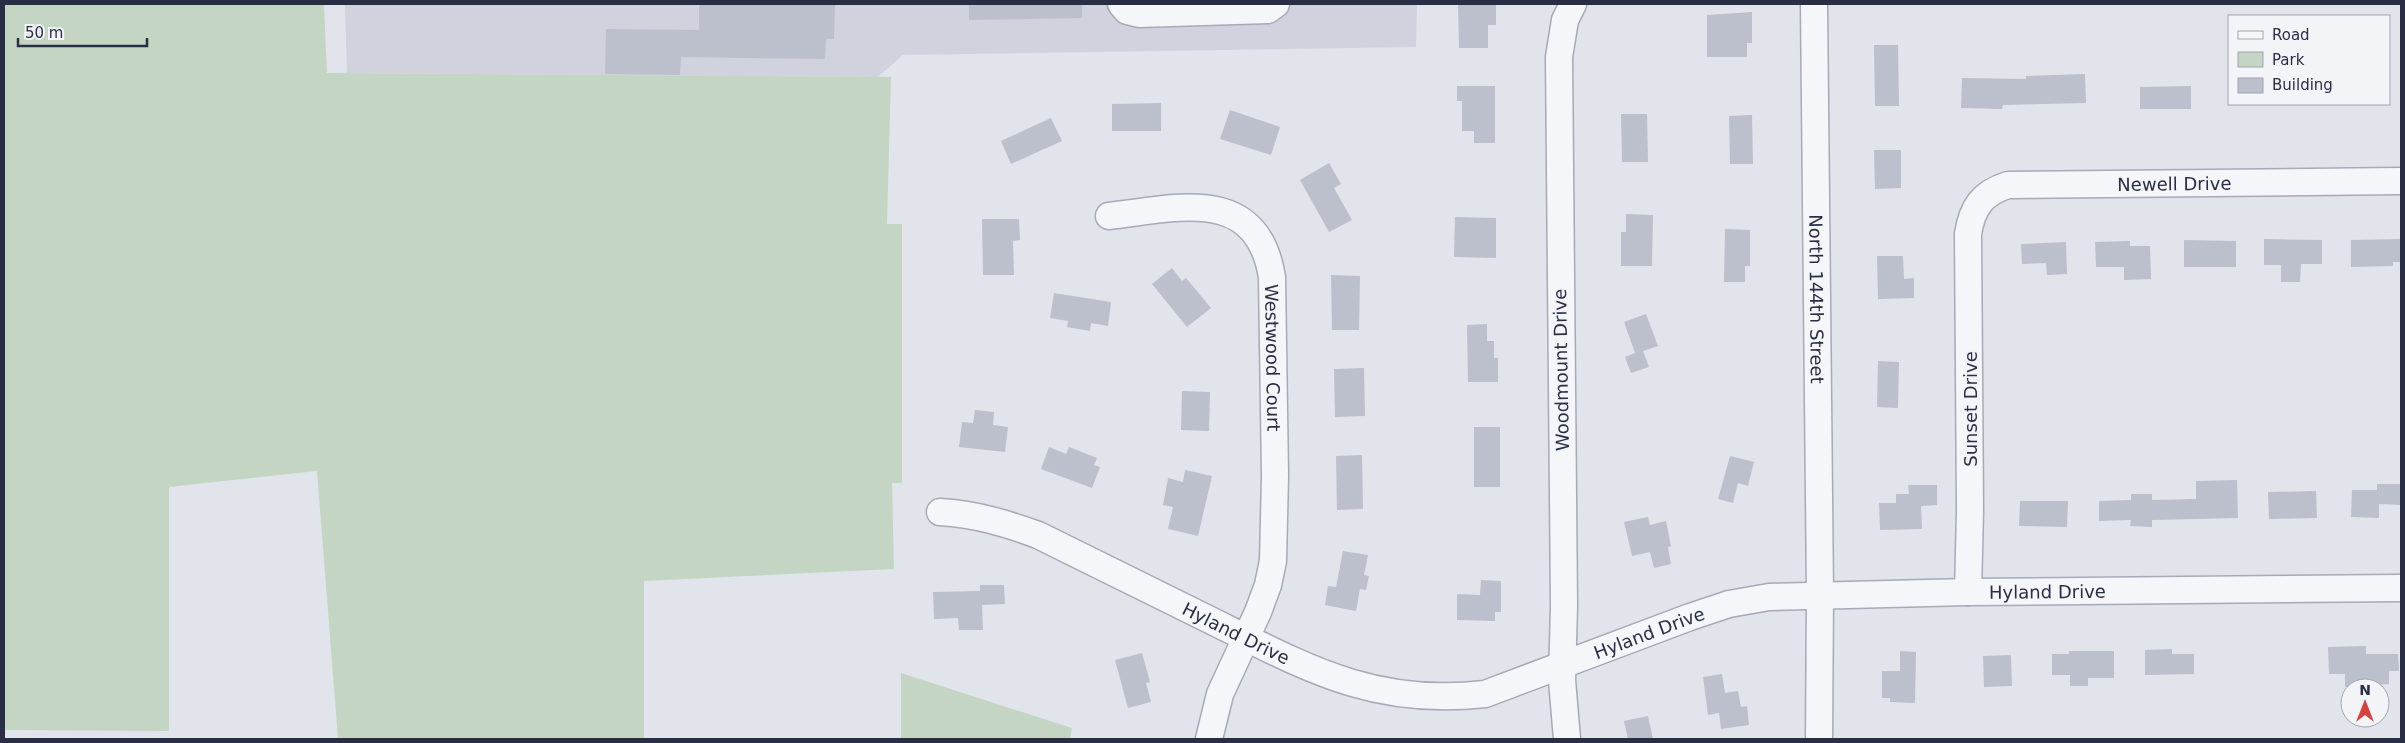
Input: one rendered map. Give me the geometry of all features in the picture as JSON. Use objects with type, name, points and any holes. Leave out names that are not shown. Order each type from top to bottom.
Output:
[{"type":"street","points":[[1121,4],[1128,11],[1138,14],[1268,10],[1276,4]]},
{"type":"street","name":"Woodmount Drive","points":[[1567,739],[1562,680],[1559,58],[1565,20],[1573,4]]},
{"type":"street","name":"North 144th Street","points":[[1814,4],[1820,594],[1819,739]]},
{"type":"street","name":"Newell Drive","points":[[1970,226],[1973,212],[1980,201],[1998,188],[2008,185],[2401,181]]},
{"type":"street","name":"Westwood Court","points":[[1109,216],[1180,208],[1224,211],[1251,227],[1268,257],[1272,287],[1275,543],[1268,585],[1220,694],[1209,739]]},
{"type":"street","name":"Sunset Drive","points":[[1968,592],[1970,511],[1970,226]]},
{"type":"street","name":"Hyland Drive","points":[[940,512],[998,520],[1038,535],[1320,673],[1349,683],[1386,692],[1421,696],[1460,697],[1485,694],[1728,604],[1769,597],[1820,594],[2401,588]]},
{"type":"shaded area","points":[[345,4],[1417,4],[1416,47],[903,55],[878,77],[347,73]]},
{"type":"green space","points":[[4,4],[324,4],[327,73],[891,77],[887,224],[902,224],[902,483],[892,483],[894,569],[644,581],[644,739],[338,739],[317,471],[169,487],[169,731],[4,730]]},
{"type":"green space","points":[[901,673],[1072,728],[1070,739],[901,739]]},
{"type":"building","points":[[699,4],[835,4],[834,39],[826,39],[825,59],[681,57],[680,75],[605,74],[606,29],[699,30]]},
{"type":"building","points":[[969,4],[1082,4],[1082,18],[969,20]]},
{"type":"building","points":[[1458,4],[1496,4],[1496,25],[1488,25],[1488,48],[1459,48]]},
{"type":"building","points":[[1752,12],[1752,43],[1747,43],[1747,57],[1707,57],[1707,15]]},
{"type":"building","points":[[1874,45],[1898,45],[1899,106],[1875,106]]},
{"type":"building","points":[[2085,74],[2086,103],[2003,105],[2002,109],[1961,108],[1962,78],[2026,79],[2026,76]]},
{"type":"building","points":[[1457,86],[1495,86],[1495,143],[1474,143],[1474,131],[1462,131],[1462,101],[1457,101]]},
{"type":"building","points":[[2191,86],[2191,109],[2140,109],[2140,87]]},
{"type":"building","points":[[1161,103],[1161,131],[1112,131],[1112,104]]},
{"type":"building","points":[[1230,110],[1280,127],[1271,155],[1220,139]]},
{"type":"building","points":[[1621,114],[1647,114],[1648,162],[1622,162]]},
{"type":"building","points":[[1752,115],[1753,164],[1730,164],[1729,116]]},
{"type":"building","points":[[1051,118],[1062,141],[1011,164],[1001,141]]},
{"type":"building","points":[[1874,150],[1901,150],[1901,188],[1875,189]]},
{"type":"building","points":[[1329,163],[1341,184],[1334,188],[1352,220],[1329,232],[1300,180]]},
{"type":"building","points":[[1626,214],[1653,215],[1652,266],[1621,266],[1621,232],[1626,232]]},
{"type":"building","points":[[1455,217],[1496,218],[1496,258],[1454,257]]},
{"type":"building","points":[[982,219],[1019,219],[1020,240],[1013,241],[1014,275],[983,275]]},
{"type":"building","points":[[1725,229],[1750,230],[1750,266],[1745,266],[1745,282],[1724,282]]},
{"type":"building","points":[[2264,239],[2322,240],[2322,264],[2301,264],[2300,282],[2281,282],[2281,265],[2264,265]]},
{"type":"building","points":[[2401,239],[2401,262],[2393,262],[2393,266],[2351,267],[2351,240]]},
{"type":"building","points":[[2184,240],[2236,241],[2236,267],[2184,267]]},
{"type":"building","points":[[2130,241],[2130,246],[2150,246],[2151,279],[2124,280],[2124,267],[2096,267],[2095,242]]},
{"type":"building","points":[[2066,242],[2067,274],[2047,275],[2046,263],[2022,264],[2021,244]]},
{"type":"building","points":[[1877,256],[1903,256],[1904,279],[1914,278],[1914,298],[1878,299]]},
{"type":"building","points":[[1172,268],[1182,281],[1186,278],[1211,308],[1187,327],[1152,284]]},
{"type":"building","points":[[1331,275],[1360,276],[1359,330],[1332,330]]},
{"type":"building","points":[[1054,293],[1111,302],[1108,326],[1091,323],[1090,331],[1067,327],[1068,321],[1050,318]]},
{"type":"building","points":[[1646,314],[1658,346],[1643,351],[1649,367],[1631,373],[1625,357],[1635,353],[1624,322]]},
{"type":"building","points":[[1487,324],[1487,341],[1494,341],[1494,358],[1498,358],[1498,382],[1468,382],[1467,325]]},
{"type":"building","points":[[1878,361],[1899,362],[1898,408],[1877,407]]},
{"type":"building","points":[[1364,368],[1365,416],[1335,417],[1334,369]]},
{"type":"building","points":[[1182,391],[1210,392],[1209,431],[1181,430]]},
{"type":"building","points":[[975,410],[994,412],[993,425],[1008,427],[1005,452],[959,447],[962,422],[973,423]]},
{"type":"building","points":[[1474,427],[1500,427],[1500,487],[1474,487]]},
{"type":"building","points":[[1049,447],[1066,454],[1069,447],[1097,458],[1094,465],[1100,467],[1092,488],[1041,469]]},
{"type":"building","points":[[1362,455],[1363,509],[1337,510],[1336,456]]},
{"type":"building","points":[[1730,456],[1754,462],[1748,486],[1738,483],[1733,503],[1718,499]]},
{"type":"building","points":[[1185,470],[1212,476],[1198,536],[1168,529],[1173,507],[1163,505],[1168,478],[1183,482]]},
{"type":"building","points":[[2237,480],[2238,518],[2152,520],[2152,527],[2130,526],[2131,520],[2099,521],[2099,501],[2131,500],[2131,494],[2152,494],[2152,500],[2196,499],[2196,481]]},
{"type":"building","points":[[2377,484],[2401,484],[2401,505],[2379,504],[2379,518],[2351,517],[2352,490],[2377,490]]},
{"type":"building","points":[[1908,485],[1937,485],[1937,505],[1921,506],[1922,529],[1880,530],[1879,503],[1896,503],[1896,494],[1909,494]]},
{"type":"building","points":[[2316,491],[2317,518],[2269,519],[2268,492]]},
{"type":"building","points":[[2020,501],[2068,501],[2067,527],[2019,526]]},
{"type":"building","points":[[1648,517],[1650,525],[1666,521],[1671,546],[1668,547],[1671,564],[1654,568],[1650,552],[1632,556],[1624,522]]},
{"type":"building","points":[[1343,551],[1368,555],[1364,575],[1369,576],[1366,590],[1360,589],[1356,611],[1325,605],[1328,586],[1336,587]]},
{"type":"building","points":[[1481,580],[1501,581],[1501,612],[1495,612],[1495,621],[1457,620],[1457,594],[1480,595]]},
{"type":"building","points":[[980,585],[1004,585],[1005,604],[982,605],[983,630],[959,630],[958,618],[934,619],[933,592],[980,591]]},
{"type":"building","points":[[2366,646],[2366,654],[2398,654],[2399,671],[2389,671],[2389,678],[2345,678],[2345,674],[2329,674],[2328,647]]},
{"type":"building","points":[[2172,649],[2172,654],[2194,654],[2194,674],[2145,675],[2145,650]]},
{"type":"building","points":[[1900,651],[1916,652],[1915,703],[1890,702],[1890,698],[1882,698],[1882,671],[1900,671]]},
{"type":"building","points":[[2069,651],[2114,651],[2114,678],[2088,678],[2088,686],[2070,686],[2070,675],[2052,675],[2052,654],[2069,654]]},
{"type":"building","points":[[1142,653],[1150,682],[1146,683],[1151,702],[1128,708],[1115,660]]},
{"type":"building","points":[[2011,655],[2012,686],[1984,687],[1983,656]]},
{"type":"building","points":[[1722,674],[1725,693],[1738,691],[1741,707],[1747,706],[1749,725],[1721,729],[1719,713],[1708,715],[1703,677]]},
{"type":"building","points":[[1648,716],[1653,739],[1628,739],[1624,721]]}]
